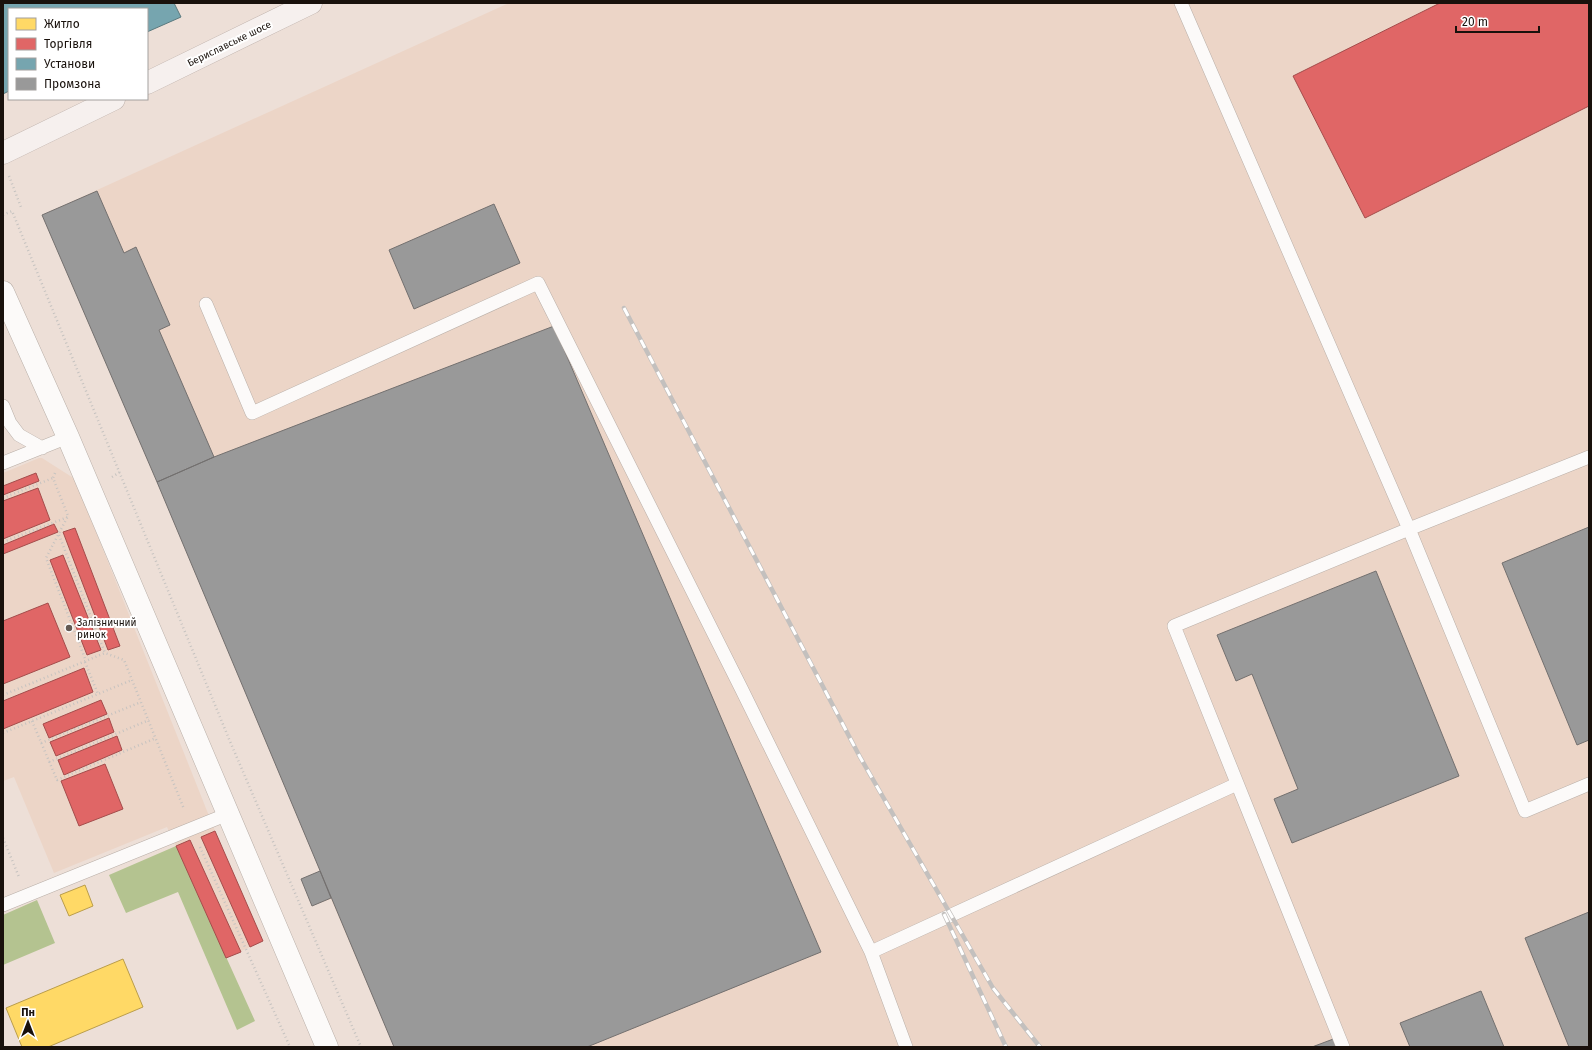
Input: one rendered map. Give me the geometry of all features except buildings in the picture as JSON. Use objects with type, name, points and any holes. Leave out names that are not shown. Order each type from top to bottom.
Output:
[{"type":"main road","name":"Бериславське шосе","points":[[148,83],[311,3]]},
{"type":"main road","points":[[5,162],[112,100]]},
{"type":"street","points":[[3,292],[68,437],[327,1047]]},
{"type":"lane","points":[[1181,3],[1409,529],[1525,811],[1589,784]]},
{"type":"lane","points":[[206,304],[252,413],[538,283],[738,680],[871,952],[906,1047]]},
{"type":"lane","points":[[3,406],[10,423],[19,435],[42,448]]},
{"type":"lane","points":[[3,463],[68,437]]},
{"type":"lane","points":[[1343,1047],[1174,626],[1409,529],[1589,457]]},
{"type":"lane","points":[[871,952],[1237,784]]},
{"type":"lane","points":[[3,905],[228,814]]},
{"type":"path","points":[[5,162],[21,207]]},
{"type":"path","points":[[3,215],[12,211],[228,739],[361,1047]]},
{"type":"path","points":[[68,437],[53,478],[68,516],[46,558],[98,694]]},
{"type":"path","points":[[3,498],[53,478]]},
{"type":"path","points":[[3,542],[68,516]]},
{"type":"path","points":[[3,695],[105,653],[59,534]]},
{"type":"path","points":[[3,733],[132,680]]},
{"type":"path","points":[[41,743],[142,702]]},
{"type":"path","points":[[49,762],[149,720]]},
{"type":"path","points":[[32,721],[57,780],[156,738]]},
{"type":"path","points":[[3,838],[26,896]]},
{"type":"shaded area","points":[[509,3],[1589,3],[1589,1047],[394,1047],[331,899],[312,906],[301,879],[320,871],[157,482],[42,215]]},
{"type":"shaded area","name":"Залізничний ринок","points":[[42,458],[75,479],[215,831],[263,941],[226,958],[167,827],[54,873],[14,777],[3,781],[3,473]]},
{"type":"green space","points":[[176,846],[255,1021],[237,1030],[178,892],[126,913],[109,875]]},
{"type":"green space","points":[[37,900],[55,943],[3,965],[3,915]]},
{"type":"railway","points":[[624,308],[860,757],[993,988],[1040,1047]]},
{"type":"railway","points":[[944,914],[1006,1047]]},
{"type":"place","name":"Залізничний ринок","points":[[69,628]]}]
